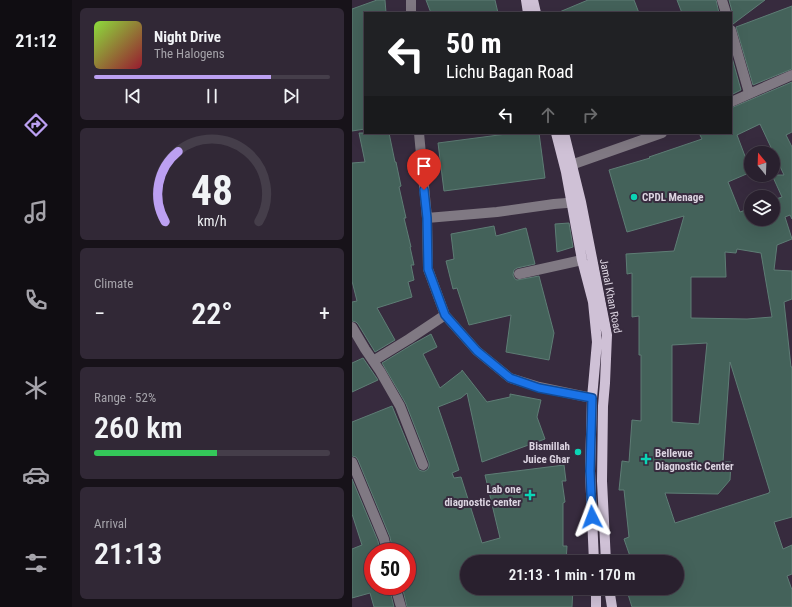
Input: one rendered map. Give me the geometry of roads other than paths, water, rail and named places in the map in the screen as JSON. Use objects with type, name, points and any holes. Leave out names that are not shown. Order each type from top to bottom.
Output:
[{"type":"main road","points":[[526,0],[528,12]]},
{"type":"main road","points":[[533,0],[536,12]]},
{"type":"main road","points":[[556,134],[566,172],[576,202],[582,260],[593,302],[597,342],[592,398],[590,471],[594,555]]},
{"type":"main road","name":"Jamal Khan Road","points":[[564,134],[571,165],[576,202],[607,335],[603,406],[602,481],[606,555]]},
{"type":"main road","points":[[596,595],[596,607]]},
{"type":"main road","points":[[610,595],[612,607]]},
{"type":"street","points":[[411,0],[411,12]]},
{"type":"street","points":[[722,0],[726,12]]},
{"type":"street","points":[[732,34],[749,93]]},
{"type":"street","points":[[732,102],[792,75]]},
{"type":"street","points":[[419,134],[427,218],[428,269],[445,315],[477,351],[510,378],[539,388],[592,398]]},
{"type":"street","points":[[571,165],[659,134]]},
{"type":"street","points":[[427,218],[497,212],[576,202]]},
{"type":"street","points":[[519,274],[582,260]]},
{"type":"street","points":[[373,361],[445,315]]},
{"type":"street","points":[[352,327],[400,406],[423,465]]},
{"type":"street","points":[[352,462],[385,543]]},
{"type":"street","points":[[398,595],[401,607]]},
{"type":"place","name":"CPDL Menage","points":[[634,197]]},
{"type":"place","name":"Bismillah Juice Ghar","points":[[578,452]]},
{"type":"place","name":"Bellevue Diagnostic Center","points":[[646,459]]},
{"type":"place","name":"Lab one diagnostic center","points":[[530,495]]}]
